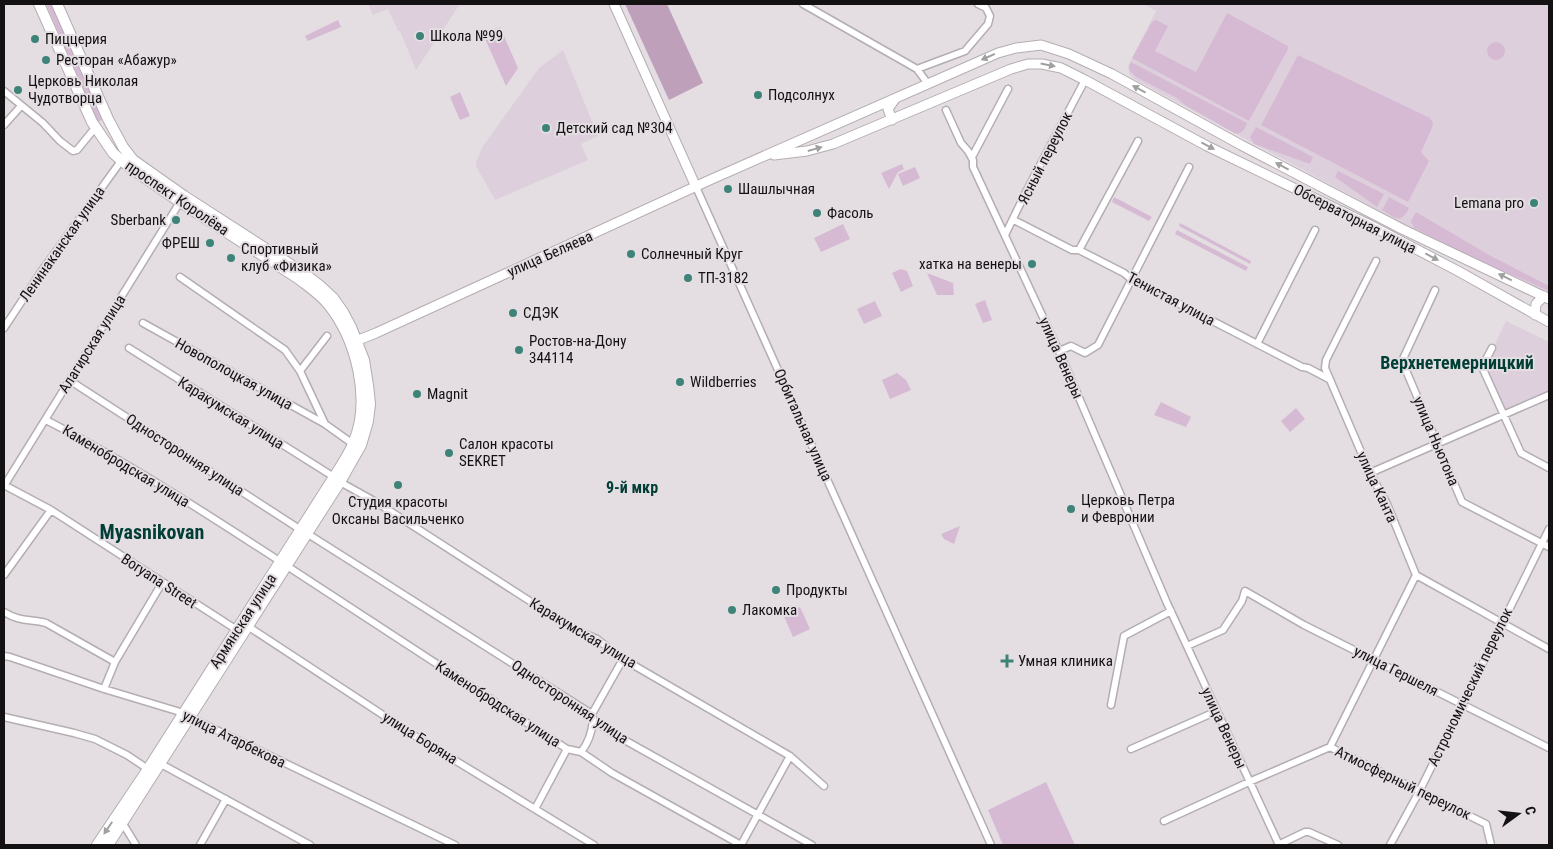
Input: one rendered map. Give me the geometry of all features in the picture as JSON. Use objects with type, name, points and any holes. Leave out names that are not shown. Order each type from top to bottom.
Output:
[{"type":"main road","name":"проспект Королёва","points":[[39,4],[95,128],[121,161],[180,202],[292,274],[314,291],[327,303],[364,360],[365,386]]},
{"type":"main road","name":"проспект Королёва","points":[[57,4],[108,120],[128,153],[140,165],[184,196],[319,285],[333,298],[343,312],[354,342]]},
{"type":"main road","name":"Орбитальная улица","points":[[614,4],[696,187]]},
{"type":"main road","name":"Обсерваторная улица","points":[[696,187],[998,53],[1041,45],[1069,54],[1112,74],[1402,229],[1546,297]]},
{"type":"main road","name":"Обсерваторная улица","points":[[766,155],[807,152],[833,144],[1010,69],[1028,64],[1051,65],[1085,80],[1207,146],[1370,225],[1549,322]]},
{"type":"main road","points":[[892,120],[888,109],[895,98]]},
{"type":"main road","points":[[1174,127],[1187,126],[1193,118]]},
{"type":"main road","points":[[95,128],[104,126],[108,120]]},
{"type":"main road","name":"улица Беляева","points":[[354,342],[696,187]]},
{"type":"main road","name":"Обсерваторная улица","points":[[1535,315],[1536,304],[1539,299],[1546,297]]},
{"type":"main road","name":"Армянская улица","points":[[337,480],[353,444],[365,386]]},
{"type":"main road","name":"Армянская улица","points":[[97,845],[148,769],[249,627],[284,564],[361,445],[370,404],[365,386]]},
{"type":"main road","name":"Армянская улица","points":[[108,845],[161,764],[237,630],[284,564]]},
{"type":"street","points":[[803,4],[917,69],[928,84]]},
{"type":"street","points":[[917,69],[965,51],[988,24],[990,16],[986,8],[978,4]]},
{"type":"street","name":"Ясный переулок","points":[[1005,236],[1085,80]]},
{"type":"street","points":[[972,157],[1008,89]]},
{"type":"street","points":[[4,91],[43,122],[60,141],[73,151],[77,150],[95,128]]},
{"type":"street","points":[[4,125],[21,106]]},
{"type":"street","name":"улица Венеры","points":[[946,110],[961,143],[972,157],[973,167],[1059,351],[1171,611],[1278,845]]},
{"type":"street","points":[[1079,250],[1138,142]]},
{"type":"street","name":"Ленинаканская улица","points":[[4,328],[41,272],[121,161]]},
{"type":"street","points":[[1059,351],[1071,346],[1085,353],[1098,345],[1189,167]]},
{"type":"street","name":"Орбитальная улица","points":[[696,187],[991,845]]},
{"type":"street","name":"Алагирская улица","points":[[4,486],[180,202]]},
{"type":"street","name":"Тенистая улица","points":[[1014,220],[1072,250],[1079,250],[1257,344],[1328,379]]},
{"type":"street","points":[[1257,344],[1315,230]]},
{"type":"street","name":"улица Канта","points":[[1376,261],[1326,360],[1325,368],[1328,379],[1386,504],[1416,575]]},
{"type":"street","name":"Новополоцкая улица","points":[[180,277],[285,350],[300,372],[325,424]]},
{"type":"street","name":"улица Ньютона","points":[[1435,290],[1402,361],[1462,502],[1549,547]]},
{"type":"street","name":"Новополоцкая улица","points":[[144,323],[325,424],[353,444]]},
{"type":"street","points":[[300,372],[327,336]]},
{"type":"street","name":"Каракумская улица","points":[[129,348],[337,480],[385,508],[567,625],[597,639],[623,659],[790,756],[824,786]]},
{"type":"street","points":[[1492,348],[1482,367],[1521,453],[1549,468]]},
{"type":"street","name":"Односторонняя улица","points":[[69,380],[593,717],[612,733],[812,845]]},
{"type":"street","points":[[1370,473],[1549,395]]},
{"type":"street","name":"Каменобродская улица","points":[[46,420],[96,446],[138,471],[567,749],[581,752],[612,773],[741,845]]},
{"type":"street","name":"Boryana Street","points":[[4,486],[51,510],[237,630]]},
{"type":"street","points":[[4,576],[51,510]]},
{"type":"street","name":"Астрономический переулок","points":[[1390,845],[1419,792],[1549,529]]},
{"type":"street","points":[[1330,747],[1416,575],[1549,648]]},
{"type":"street","points":[[104,688],[115,662],[162,583]]},
{"type":"street","name":"улица Гершеля","points":[[1187,646],[1223,630],[1242,601],[1245,591],[1304,625],[1549,748]]},
{"type":"street","points":[[1111,705],[1124,636],[1171,611]]},
{"type":"street","points":[[4,612],[25,621],[36,620],[46,623],[115,662]]},
{"type":"street","name":"улица Боряна","points":[[249,627],[415,736],[594,845]]},
{"type":"street","name":"улица Атарбекова","points":[[4,656],[10,656],[170,708],[455,845]]},
{"type":"street","points":[[581,752],[588,744],[592,735],[593,717],[623,659]]},
{"type":"street","points":[[1131,749],[1217,711]]},
{"type":"street","points":[[4,717],[95,739],[127,755],[148,769]]},
{"type":"street","name":"Атмосферный переулок","points":[[1164,821],[1330,747],[1486,824],[1491,845]]},
{"type":"street","points":[[535,809],[567,749]]},
{"type":"street","points":[[741,845],[759,816],[790,756]]},
{"type":"street","points":[[161,764],[310,845]]},
{"type":"street","points":[[200,845],[226,799]]},
{"type":"street","points":[[122,824],[136,845]]},
{"type":"street","points":[[1278,845],[1304,832],[1309,832],[1338,845]]},
{"type":"shaded area","points":[[46,4],[51,4],[102,120],[98,122]]},
{"type":"shaded area","name":"Школа №99","points":[[368,4],[460,4],[416,70],[400,31],[398,31],[388,9],[373,15]]},
{"type":"shaded area","points":[[625,4],[667,4],[703,83],[669,100]]},
{"type":"shaded area","points":[[1144,4],[1549,4],[1549,293],[1456,252],[1134,79],[1129,73],[1128,66],[1156,11]]},
{"type":"shaded area","points":[[1227,13],[1288,46],[1249,121],[1132,58],[1152,22],[1156,20],[1168,26],[1155,51],[1196,72]]},
{"type":"shaded area","points":[[338,20],[341,27],[308,41],[305,36]]},
{"type":"shaded area","points":[[500,27],[518,68],[506,86],[483,34]]},
{"type":"shaded area","points":[[1496,42],[1502,45],[1505,51],[1502,57],[1496,60],[1490,57],[1487,51],[1490,45]]},
{"type":"shaded area","name":"Детский сад №304","points":[[563,50],[598,136],[581,144],[588,160],[495,200],[476,166],[483,146],[539,68]]},
{"type":"shaded area","points":[[1298,55],[1430,118],[1433,123],[1432,128],[1421,152],[1429,161],[1408,202],[1261,125]]},
{"type":"shaded area","points":[[1131,62],[1247,123],[1244,129],[1236,134],[1185,105],[1177,98],[1136,77],[1130,71],[1129,66]]},
{"type":"shaded area","points":[[460,92],[470,116],[460,120],[450,97]]},
{"type":"shaded area","points":[[1256,127],[1313,157],[1310,164],[1254,144],[1250,137]]},
{"type":"shaded area","points":[[902,164],[904,169],[898,172],[889,189],[881,173]]},
{"type":"shaded area","points":[[915,167],[920,178],[903,186],[898,174]]},
{"type":"shaded area","points":[[1338,171],[1384,194],[1377,207],[1335,177]]},
{"type":"shaded area","points":[[1114,197],[1152,217],[1149,221],[1112,202]]},
{"type":"shaded area","points":[[1389,197],[1409,208],[1403,217],[1394,217],[1382,210]]},
{"type":"shaded area","points":[[1416,212],[1491,256],[1549,286],[1549,291],[1471,257],[1414,228],[1411,221]]},
{"type":"shaded area","points":[[1180,223],[1251,261],[1250,264],[1179,226]]},
{"type":"shaded area","points":[[843,224],[850,239],[821,252],[814,238]]},
{"type":"shaded area","points":[[1177,230],[1248,267],[1246,271],[1175,234]]},
{"type":"shaded area","points":[[901,269],[907,271],[913,286],[901,292],[892,273]]},
{"type":"shaded area","points":[[927,273],[953,283],[954,295],[937,295]]},
{"type":"shaded area","points":[[985,300],[992,320],[983,323],[975,304]]},
{"type":"shaded area","points":[[875,301],[882,316],[864,324],[857,309]]},
{"type":"shaded area","points":[[1506,321],[1549,342],[1549,393],[1504,413],[1484,367]]},
{"type":"shaded area","points":[[897,373],[906,380],[911,390],[890,399],[882,380]]},
{"type":"shaded area","points":[[1161,402],[1191,417],[1186,427],[1154,415]]},
{"type":"shaded area","points":[[1296,408],[1305,419],[1290,432],[1281,421]]},
{"type":"shaded area","points":[[960,526],[954,544],[944,539],[941,534]]},
{"type":"shaded area","points":[[800,607],[810,629],[793,637],[783,614]]},
{"type":"shaded area","points":[[1046,782],[1075,845],[1003,845],[988,810]]},
{"type":"place","name":"Школа №99","points":[[420,36]]},
{"type":"place","name":"Пиццерия","points":[[35,39]]},
{"type":"place","name":"Ресторан «Абажур»","points":[[46,60]]},
{"type":"place","name":"Церковь Николая Чудотворца","points":[[18,90]]},
{"type":"place","name":"Подсолнух","points":[[758,95]]},
{"type":"place","name":"Детский сад №304","points":[[546,128]]},
{"type":"place","name":"Шашлычная","points":[[728,189]]},
{"type":"place","name":"Lemana pro","points":[[1534,203]]},
{"type":"place","name":"Фасоль","points":[[817,213]]},
{"type":"place","name":"Sberbank","points":[[176,220]]},
{"type":"place","name":"ФРЕШ","points":[[210,243]]},
{"type":"place","name":"Солнечный Круг","points":[[631,254]]},
{"type":"place","name":"Спортивный клуб «Физика»","points":[[231,258]]},
{"type":"place","name":"хатка на венеры","points":[[1032,264]]},
{"type":"place","name":"ТП-3182","points":[[688,278]]},
{"type":"place","name":"СДЭК","points":[[513,313]]},
{"type":"place","name":"Ростов-на-Дону 344114","points":[[519,350]]},
{"type":"place","name":"Wildberries","points":[[680,382]]},
{"type":"place","name":"Magnit","points":[[417,394]]},
{"type":"place","name":"Салон красоты SEKRET","points":[[449,453]]},
{"type":"place","name":"Студия красоты Оксаны Васильченко","points":[[398,485]]},
{"type":"place","name":"Церковь Петра и Февронии","points":[[1071,509]]},
{"type":"place","name":"Продукты","points":[[776,590]]},
{"type":"place","name":"Лакомка","points":[[732,610]]},
{"type":"place","name":"Умная клиника","points":[[1007,661]]},
{"type":"district","name":"Верхнетемерницкий","points":[[1457,363]]},
{"type":"district","name":"9-й мкр","points":[[632,487]]},
{"type":"district","name":"Myasnikovan","points":[[152,532]]}]
